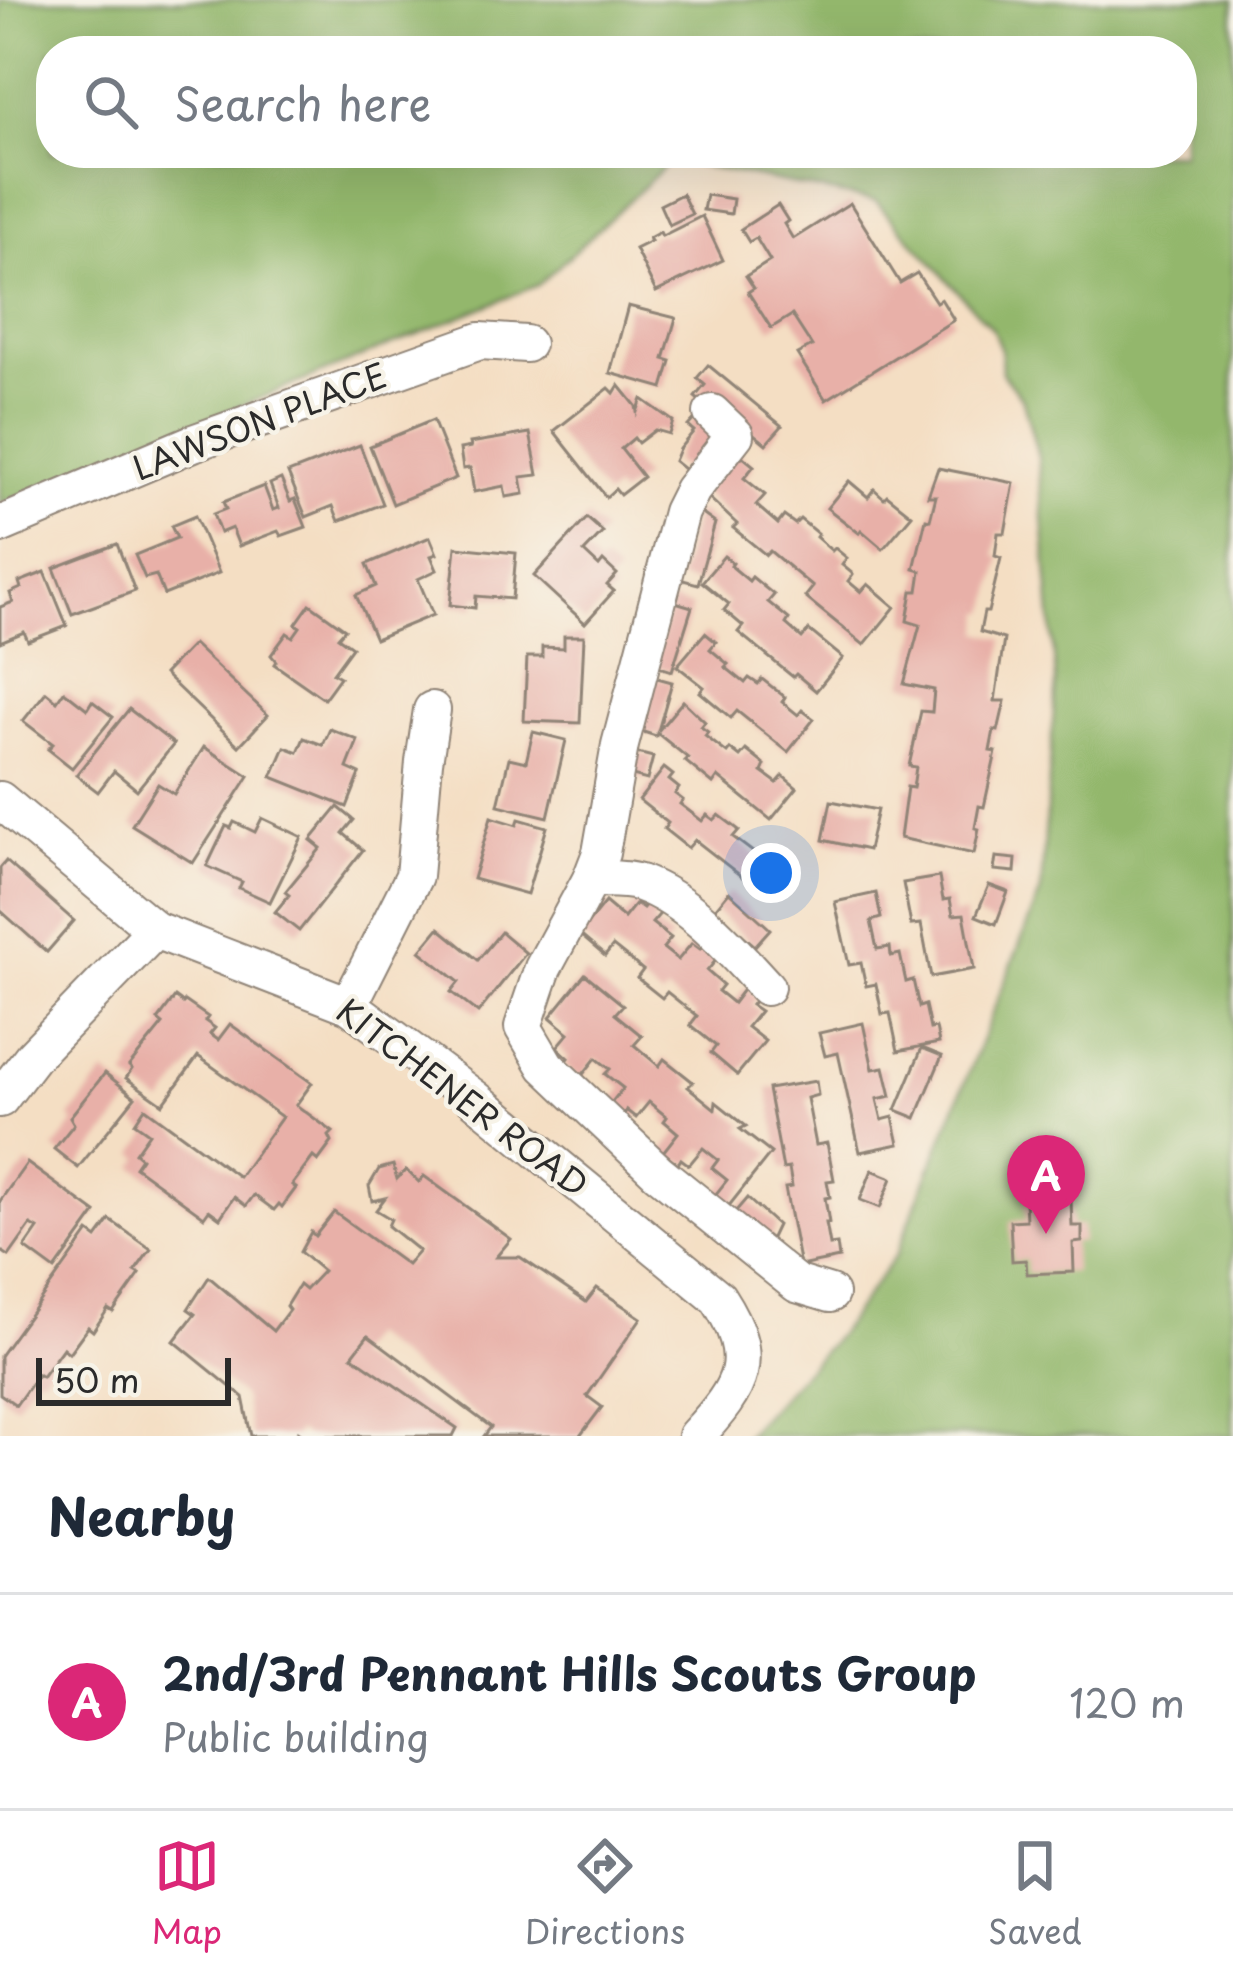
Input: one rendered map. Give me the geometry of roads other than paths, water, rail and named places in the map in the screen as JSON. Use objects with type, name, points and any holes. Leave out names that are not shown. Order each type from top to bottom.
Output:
[{"type":"street","name":"LAWSON PLACE","points":[[0,525],[193,443],[480,340],[526,344]]},
{"type":"street","points":[[712,413],[735,435],[692,490],[681,512],[620,745],[601,853],[543,968],[523,1027],[545,1066],[658,1172],[797,1284],[830,1294]]},
{"type":"street","points":[[349,1005],[414,877],[432,710]]},
{"type":"street","name":"KITCHENER ROAD","points":[[0,800],[155,930],[349,1005],[474,1098],[718,1298],[734,1323],[741,1362],[736,1387],[696,1436]]},
{"type":"street","points":[[591,879],[636,881],[673,900],[736,954],[766,987]]},
{"type":"street","points":[[0,1099],[33,1056],[155,930]]},
{"type":"place","name":"2nd/3rd Pennant Hills Scouts Group","points":[[1046,1234]]}]
